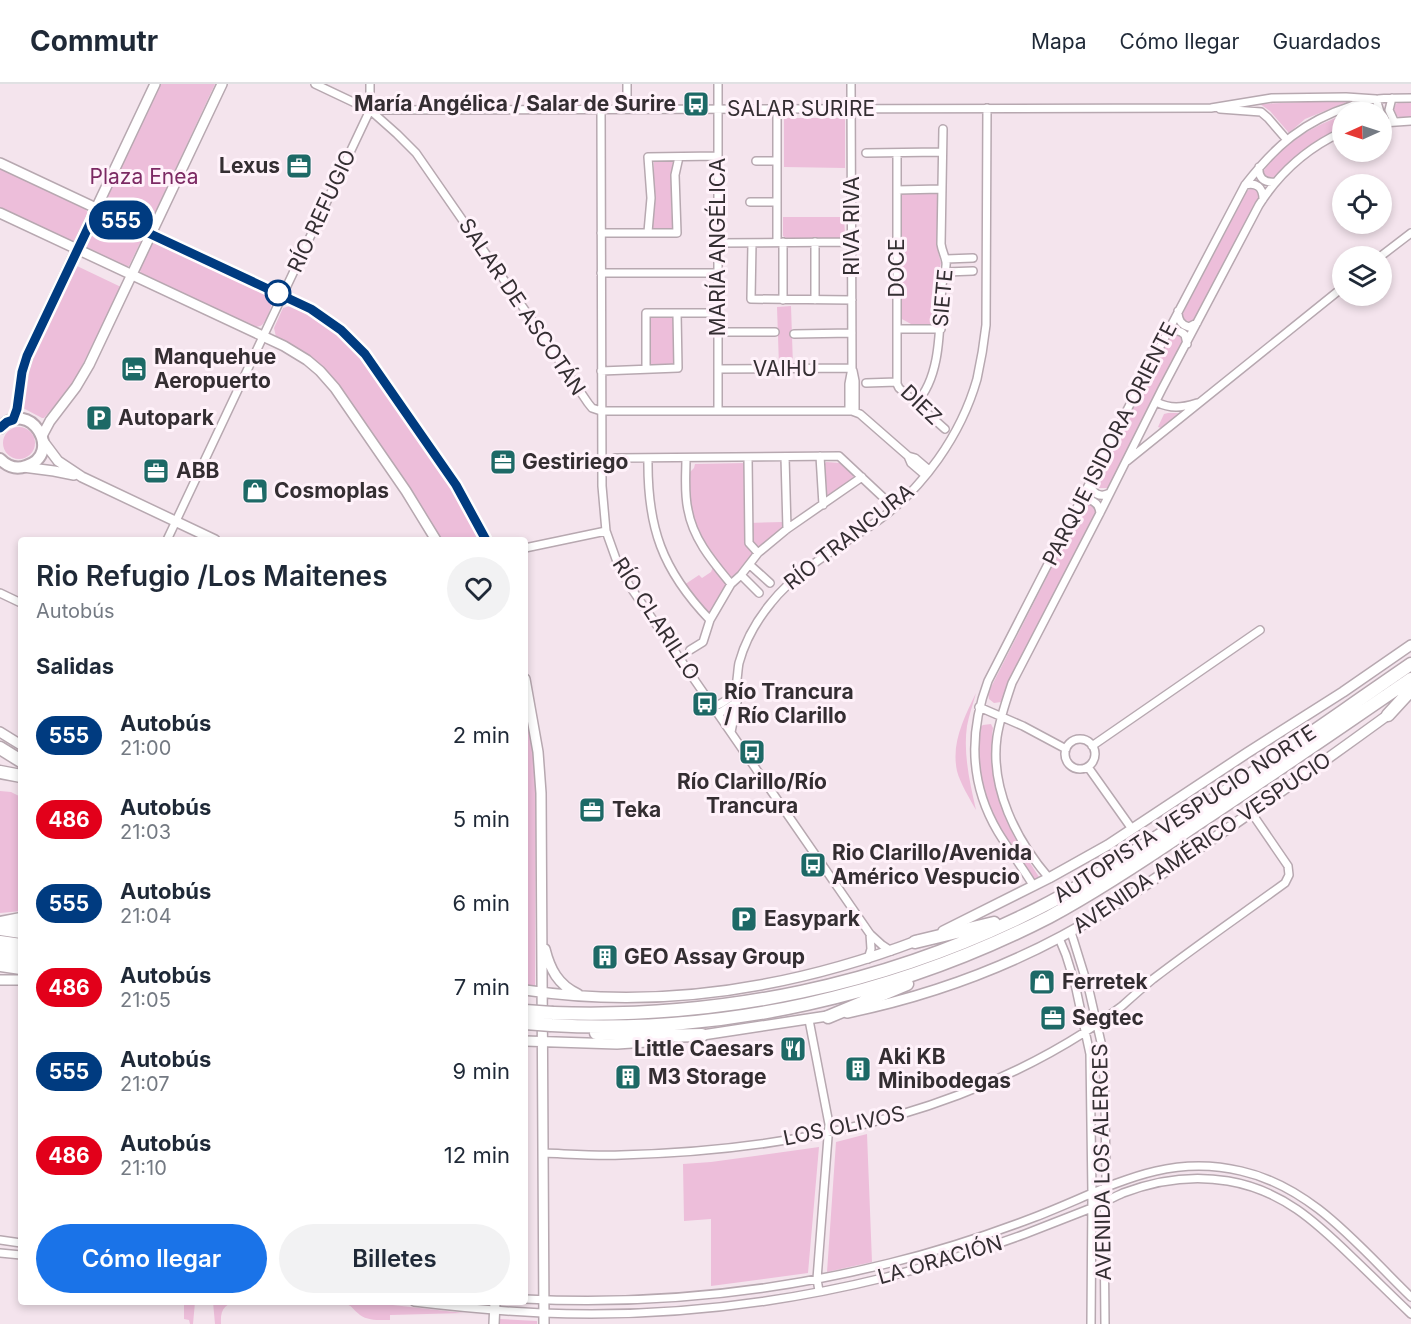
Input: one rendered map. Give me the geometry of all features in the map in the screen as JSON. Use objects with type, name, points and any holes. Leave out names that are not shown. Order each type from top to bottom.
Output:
[{"type":"highway","points":[[1380,685],[1411,654]]},
{"type":"highway","name":"AUTOPISTA VESPUCIO NORTE","points":[[528,1023],[726,1006],[790,995],[874,975],[975,938],[1038,909],[1109,868],[1191,815],[1411,664]]},
{"type":"highway","name":"AUTOPISTA VESPUCIO NORTE","points":[[528,1012],[554,1021],[604,1026],[704,1020],[759,1013],[857,992],[956,959],[1028,927],[1088,895],[1270,776],[1411,678]]},
{"type":"highway","points":[[1388,715],[1411,690]]},
{"type":"highway","points":[[0,748],[18,759]]},
{"type":"highway","points":[[0,772],[18,775]]},
{"type":"highway","points":[[915,942],[986,925],[1038,909]]},
{"type":"highway","points":[[0,923],[18,920]]},
{"type":"highway","points":[[0,929],[18,932]]},
{"type":"highway","points":[[0,942],[18,945]]},
{"type":"highway","points":[[0,954],[18,956]]},
{"type":"highway","points":[[828,1017],[930,975],[956,959]]},
{"type":"highway","points":[[0,967],[18,969]]},
{"type":"highway","points":[[554,1021],[583,1030],[610,1034],[702,1035]]},
{"type":"main road","points":[[0,459],[7,470],[23,467],[32,464],[42,450],[43,438],[38,428],[30,422],[22,419],[5,423]]},
{"type":"street","points":[[5,423],[17,409],[22,372],[27,356],[155,84]]},
{"type":"street","points":[[209,537],[82,477],[58,461],[43,438],[50,421],[86,372],[222,84]]},
{"type":"street","name":"SALAR DE ASCOTÁN","points":[[315,84],[370,110],[416,153],[592,408],[601,411],[852,411]]},
{"type":"street","points":[[370,84],[370,110]]},
{"type":"street","points":[[627,84],[627,109]]},
{"type":"street","name":"MARÍA ANGÉLICA","points":[[718,84],[718,411]]},
{"type":"street","name":"RIVA RIVA","points":[[851,84],[852,368],[849,384],[852,411]]},
{"type":"street","name":"SALAR SURIRE","points":[[1211,108],[1272,98],[1376,99]]},
{"type":"street","points":[[1392,98],[1389,110],[1394,121],[1411,121]]},
{"type":"street","name":"PARQUE ISIDORA ORIENTE","points":[[1034,885],[998,832],[988,812],[977,776],[976,726],[979,707],[988,681],[1178,311],[1245,185],[1258,167],[1287,140],[1332,113],[1376,99],[1411,98]]},
{"type":"street","name":"RÍO TRANCURA","points":[[716,711],[732,696],[746,642],[770,603],[791,581],[879,520],[905,498],[944,450],[969,401],[977,378],[986,325],[987,108]]},
{"type":"street","name":"SALAR SURIRE","points":[[370,110],[1211,108],[1261,112],[1287,140]]},
{"type":"street","name":"RÍO CLARILLO","points":[[601,109],[601,411],[602,486],[606,531],[629,585],[870,934],[891,951]]},
{"type":"street","points":[[777,109],[777,202],[783,300]]},
{"type":"street","name":"RÍO REFUGIO","points":[[168,537],[370,110]]},
{"type":"street","points":[[384,122],[391,110]]},
{"type":"street","name":"SIETE","points":[[916,403],[924,394],[934,368],[941,329],[942,282],[946,272],[946,260],[941,244],[942,129]]},
{"type":"street","points":[[1048,878],[1021,839],[1009,814],[998,776],[997,738],[1012,683],[1254,212],[1275,182],[1295,161],[1332,138]]},
{"type":"street","points":[[866,153],[941,152]]},
{"type":"street","name":"DOCE","points":[[897,153],[897,382]]},
{"type":"street","points":[[648,232],[651,198],[648,157],[718,156]]},
{"type":"street","points":[[601,233],[677,232],[675,181],[679,157]]},
{"type":"street","points":[[756,161],[777,161]]},
{"type":"street","points":[[0,163],[282,295],[311,309],[327,320],[351,339],[365,354],[456,485],[484,537]]},
{"type":"street","points":[[1258,167],[1261,179],[1275,182]]},
{"type":"street","points":[[1245,185],[1252,184],[1259,187],[1263,199]]},
{"type":"street","points":[[897,190],[941,189]]},
{"type":"street","points":[[750,202],[777,202]]},
{"type":"street","points":[[0,213],[301,356],[331,383],[406,491],[434,537]]},
{"type":"street","points":[[1392,248],[1411,233]]},
{"type":"street","points":[[815,242],[815,300]]},
{"type":"street","points":[[718,243],[852,242]]},
{"type":"street","points":[[752,243],[751,299],[852,300]]},
{"type":"street","points":[[946,260],[986,258]]},
{"type":"street","points":[[946,272],[986,271]]},
{"type":"street","points":[[601,273],[718,273]]},
{"type":"street","points":[[1125,463],[1332,296]]},
{"type":"street","points":[[1178,311],[1179,319],[1183,324],[1189,327],[1198,322]]},
{"type":"street","points":[[646,369],[646,313],[718,313]]},
{"type":"street","points":[[601,370],[678,368],[677,313]]},
{"type":"street","points":[[897,329],[941,329]]},
{"type":"street","points":[[1166,335],[1174,331],[1181,331],[1185,335],[1187,344]]},
{"type":"street","points":[[718,332],[775,332]]},
{"type":"street","points":[[794,334],[852,333]]},
{"type":"street","name":"VAIHU","points":[[718,369],[852,368]]},
{"type":"street","points":[[866,382],[897,382]]},
{"type":"street","name":"DIEZ","points":[[897,382],[899,388],[945,429]]},
{"type":"street","points":[[1156,402],[1173,408],[1199,402]]},
{"type":"street","points":[[852,411],[908,456],[915,458],[927,472]]},
{"type":"street","points":[[820,456],[823,505]]},
{"type":"street","points":[[615,458],[839,456],[887,501]]},
{"type":"street","points":[[785,457],[787,529]]},
{"type":"street","points":[[648,458],[649,500],[658,542],[670,567],[694,603],[710,620]]},
{"type":"street","points":[[686,458],[688,511],[694,532],[708,556],[730,584]]},
{"type":"street","points":[[748,458],[749,543],[758,553]]},
{"type":"street","points":[[23,467],[82,477]]},
{"type":"street","points":[[690,650],[703,642],[710,620],[730,584],[741,575],[758,553],[787,529],[862,477]]},
{"type":"street","points":[[1090,483],[1097,495],[1110,494]]},
{"type":"street","points":[[1080,502],[1090,500],[1096,502],[1099,515]]},
{"type":"street","points":[[528,547],[606,531]]},
{"type":"street","points":[[750,565],[780,592]]},
{"type":"street","points":[[741,575],[770,603]]},
{"type":"street","points":[[0,593],[18,602]]},
{"type":"street","points":[[1092,746],[1260,630]]},
{"type":"street","points":[[528,990],[614,998],[659,997],[736,989],[799,978],[915,942],[958,925],[1090,856],[1343,692],[1411,645]]},
{"type":"street","name":"RÍO TRANCURA","points":[[731,732],[738,693],[736,683]]},
{"type":"street","points":[[528,696],[538,752],[540,782],[544,1324]]},
{"type":"street","name":"AVENIDA AMÉRICO VESPUCIO","points":[[528,1041],[626,1044],[671,1040],[828,1017],[893,1002],[954,984],[1059,938],[1122,901],[1411,698]]},
{"type":"street","points":[[716,711],[737,702]]},
{"type":"street","points":[[979,707],[1002,716],[1066,749]]},
{"type":"street","points":[[0,732],[18,743]]},
{"type":"street","points":[[1078,739],[1086,740],[1092,746],[1095,757],[1088,767],[1078,769],[1072,767],[1065,759],[1066,749],[1071,742],[1078,739]]},
{"type":"street","points":[[1088,767],[1132,830]]},
{"type":"street","name":"LOS OLIVOS","points":[[544,1153],[604,1155],[679,1152],[717,1149],[829,1132],[896,1116],[977,1088],[1030,1064],[1086,1031],[1122,1006],[1150,981],[1285,883],[1289,875],[1288,866],[1251,812]]},
{"type":"street","name":"AVENIDA LOS ALERCES","points":[[1071,932],[1098,1023],[1104,1064],[1105,1324]]},
{"type":"street","points":[[541,934],[548,960],[557,979],[570,990],[583,996]]},
{"type":"street","points":[[868,958],[871,949],[870,934]]},
{"type":"street","name":"AVENIDA LOS ALERCES","points":[[1059,938],[1075,984],[1090,1054],[1092,1089],[1091,1324]]},
{"type":"street","points":[[0,980],[18,980]]},
{"type":"street","points":[[809,1020],[828,1115],[829,1132],[817,1279],[819,1292]]},
{"type":"street","name":"LA ORACIÓN","points":[[528,1299],[625,1300],[692,1296],[817,1279],[890,1263],[961,1243],[1034,1217],[1136,1176],[1163,1169],[1199,1166],[1227,1168],[1252,1174],[1279,1184],[1302,1197],[1326,1215],[1411,1297]]},
{"type":"street","name":"LA ORACIÓN","points":[[475,1305],[544,1313],[608,1314],[755,1303],[819,1292],[946,1260],[1023,1235],[1127,1192],[1163,1182],[1195,1179],[1219,1180],[1249,1186],[1269,1193],[1294,1207],[1317,1224],[1411,1314]]},
{"type":"street","points":[[1317,1224],[1326,1215]]},
{"type":"street","points":[[0,1240],[18,1243]]},
{"type":"street","points":[[0,1253],[18,1255]]},
{"type":"street","points":[[494,1324],[495,1306]]},
{"type":"green space","name":"Plaza Enea","points":[[161,84],[215,84],[148,228],[103,206]]},
{"type":"green space","points":[[1332,102],[1332,108],[1305,119],[1289,133],[1270,111],[1260,104]]},
{"type":"green space","points":[[1400,102],[1411,102],[1411,118],[1395,115],[1394,109]]},
{"type":"green space","points":[[784,118],[845,118],[845,168],[784,167]]},
{"type":"green space","points":[[1332,120],[1332,134],[1306,149],[1275,177],[1267,179],[1262,174],[1278,154],[1309,131]]},
{"type":"green space","points":[[654,161],[673,161],[671,210],[673,227],[671,229],[654,229],[652,226]]},
{"type":"green space","points":[[0,167],[85,208],[88,213],[75,241],[71,242],[0,209]]},
{"type":"green space","points":[[1252,188],[1260,194],[1260,200],[1197,319],[1187,321],[1183,318],[1183,313],[1247,191]]},
{"type":"green space","points":[[902,192],[935,192],[937,194],[937,248],[941,263],[937,280],[935,324],[911,324],[900,318],[899,195]]},
{"type":"green space","points":[[102,215],[139,231],[142,239],[129,266],[126,267],[85,246],[97,218]]},
{"type":"green space","points":[[783,217],[844,217],[845,234],[841,238],[786,238],[783,236]]},
{"type":"green space","points":[[158,241],[266,293],[272,301],[264,323],[252,328],[141,275],[140,270],[152,244]]},
{"type":"green space","points":[[77,266],[121,287],[72,386],[42,418],[23,408],[25,382],[31,362]]},
{"type":"green space","points":[[295,306],[303,309],[335,331],[361,356],[454,489],[479,537],[438,537],[321,367],[300,350],[276,337],[274,328],[283,308]]},
{"type":"green space","points":[[791,306],[793,366],[779,366],[777,307]]},
{"type":"green space","points":[[675,315],[676,363],[674,367],[651,367],[648,365],[651,353],[651,318],[652,316]]},
{"type":"green space","points":[[1179,335],[1184,343],[1109,488],[1098,488],[1097,478],[1170,337]]},
{"type":"green space","points":[[1180,413],[1161,428],[1158,427],[1164,414]]},
{"type":"green space","points":[[19,427],[30,432],[35,443],[30,454],[19,459],[8,454],[3,443],[8,432]]},
{"type":"green space","points":[[826,462],[840,463],[854,475],[852,480],[827,499],[824,465]]},
{"type":"green space","points":[[746,463],[747,523],[783,522],[783,532],[730,581],[710,612],[705,612],[684,585],[699,575],[702,578],[711,572],[715,562],[703,542],[691,512],[689,473],[695,464]]},
{"type":"green space","points":[[1088,501],[1096,507],[1096,514],[1009,681],[1001,702],[994,703],[989,699],[988,693],[1084,504]]},
{"type":"green space","points":[[976,693],[967,726],[966,747],[976,810],[960,781],[956,751],[960,731]]},
{"type":"green space","points":[[528,723],[534,756],[536,786],[535,986],[528,985]]},
{"type":"green space","points":[[991,724],[993,728],[993,766],[999,798],[1008,825],[1039,877],[1033,881],[996,823],[979,778],[978,729],[983,725]]},
{"type":"green space","points":[[0,791],[18,796],[18,911],[0,913]]},
{"type":"green space","points":[[867,1134],[872,1262],[827,1272],[836,1142]]},
{"type":"green space","points":[[819,1147],[808,1273],[711,1286],[711,1219],[684,1221],[683,1164]]},
{"type":"green space","points":[[184,1305],[195,1305],[193,1324],[184,1319]]},
{"type":"green space","points":[[213,1305],[227,1305],[221,1314],[221,1324],[215,1324]]},
{"type":"green space","points":[[348,1305],[393,1305],[464,1313],[390,1315],[390,1320],[375,1320],[363,1317]]},
{"type":"green space","points":[[499,1319],[537,1321],[537,1324],[499,1324]]},
{"type":"bus line","name":"555","points":[[0,428],[13,420],[27,356],[97,209],[311,309],[351,339],[372,363],[453,480],[484,537]]},
{"type":"place","name":"María Angélica / Salar de Surire","points":[[696,104]]},
{"type":"place","name":"Lexus","points":[[299,166]]},
{"type":"place","name":"Manquehue Aeropuerto","points":[[134,369]]},
{"type":"place","name":"Autopark","points":[[99,418]]},
{"type":"place","name":"Gestiriego","points":[[503,462]]},
{"type":"place","name":"ABB","points":[[156,471]]},
{"type":"place","name":"Cosmoplas","points":[[255,491]]},
{"type":"place","name":"Río Trancura / Río Clarillo","points":[[705,704]]},
{"type":"place","name":"Río Clarillo/Río Trancura","points":[[752,752]]},
{"type":"place","name":"Teka","points":[[592,810]]},
{"type":"place","name":"Rio Clarillo/Avenida Américo Vespucio","points":[[813,865]]},
{"type":"place","name":"Easypark","points":[[744,919]]},
{"type":"place","name":"GEO Assay Group","points":[[605,957]]},
{"type":"place","name":"Ferretek","points":[[1042,982]]},
{"type":"place","name":"Segtec","points":[[1053,1018]]},
{"type":"place","name":"Little Caesars","points":[[793,1049]]},
{"type":"place","name":"Aki KB Minibodegas","points":[[858,1069]]},
{"type":"place","name":"M3 Storage","points":[[628,1077]]}]
